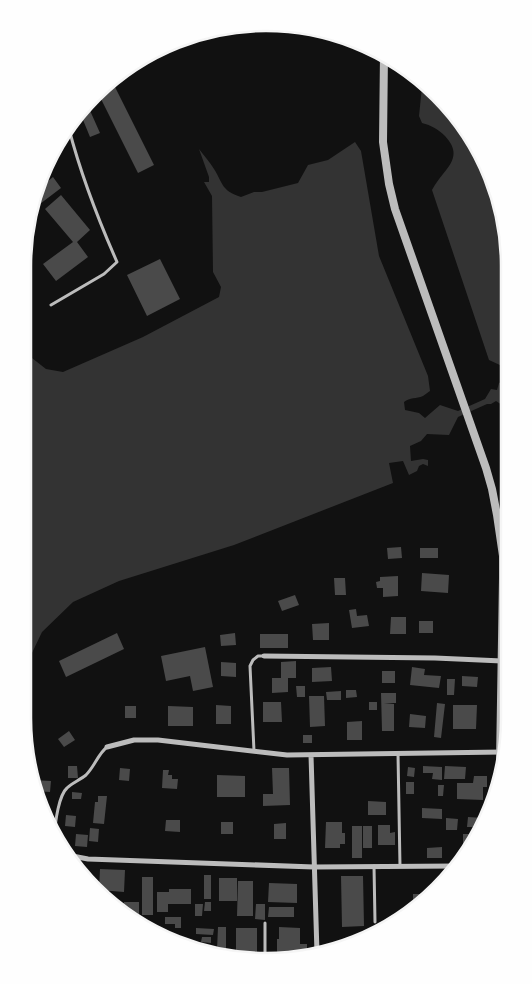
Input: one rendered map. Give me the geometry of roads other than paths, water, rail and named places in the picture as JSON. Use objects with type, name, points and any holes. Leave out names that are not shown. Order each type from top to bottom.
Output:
[{"type":"street","points":[[384,64],[383,142],[395,209],[486,468],[501,535]]},
{"type":"street","points":[[264,656],[435,658],[501,661]]},
{"type":"street","points":[[107,747],[134,740],[158,740],[287,755],[498,752]]},
{"type":"street","points":[[311,755],[317,947]]},
{"type":"street","points":[[77,857],[88,859],[314,866],[448,866]]},
{"type":"lane","points":[[51,305],[104,274],[117,262],[78,164],[71,136]]},
{"type":"lane","points":[[254,751],[250,666],[258,656],[264,656]]},
{"type":"lane","points":[[56,824],[62,794],[67,787],[86,775],[102,751],[107,747]]},
{"type":"lane","points":[[398,754],[400,866]]},
{"type":"lane","points":[[374,866],[375,922]]},
{"type":"lane","points":[[264,923],[264,953]]}]
